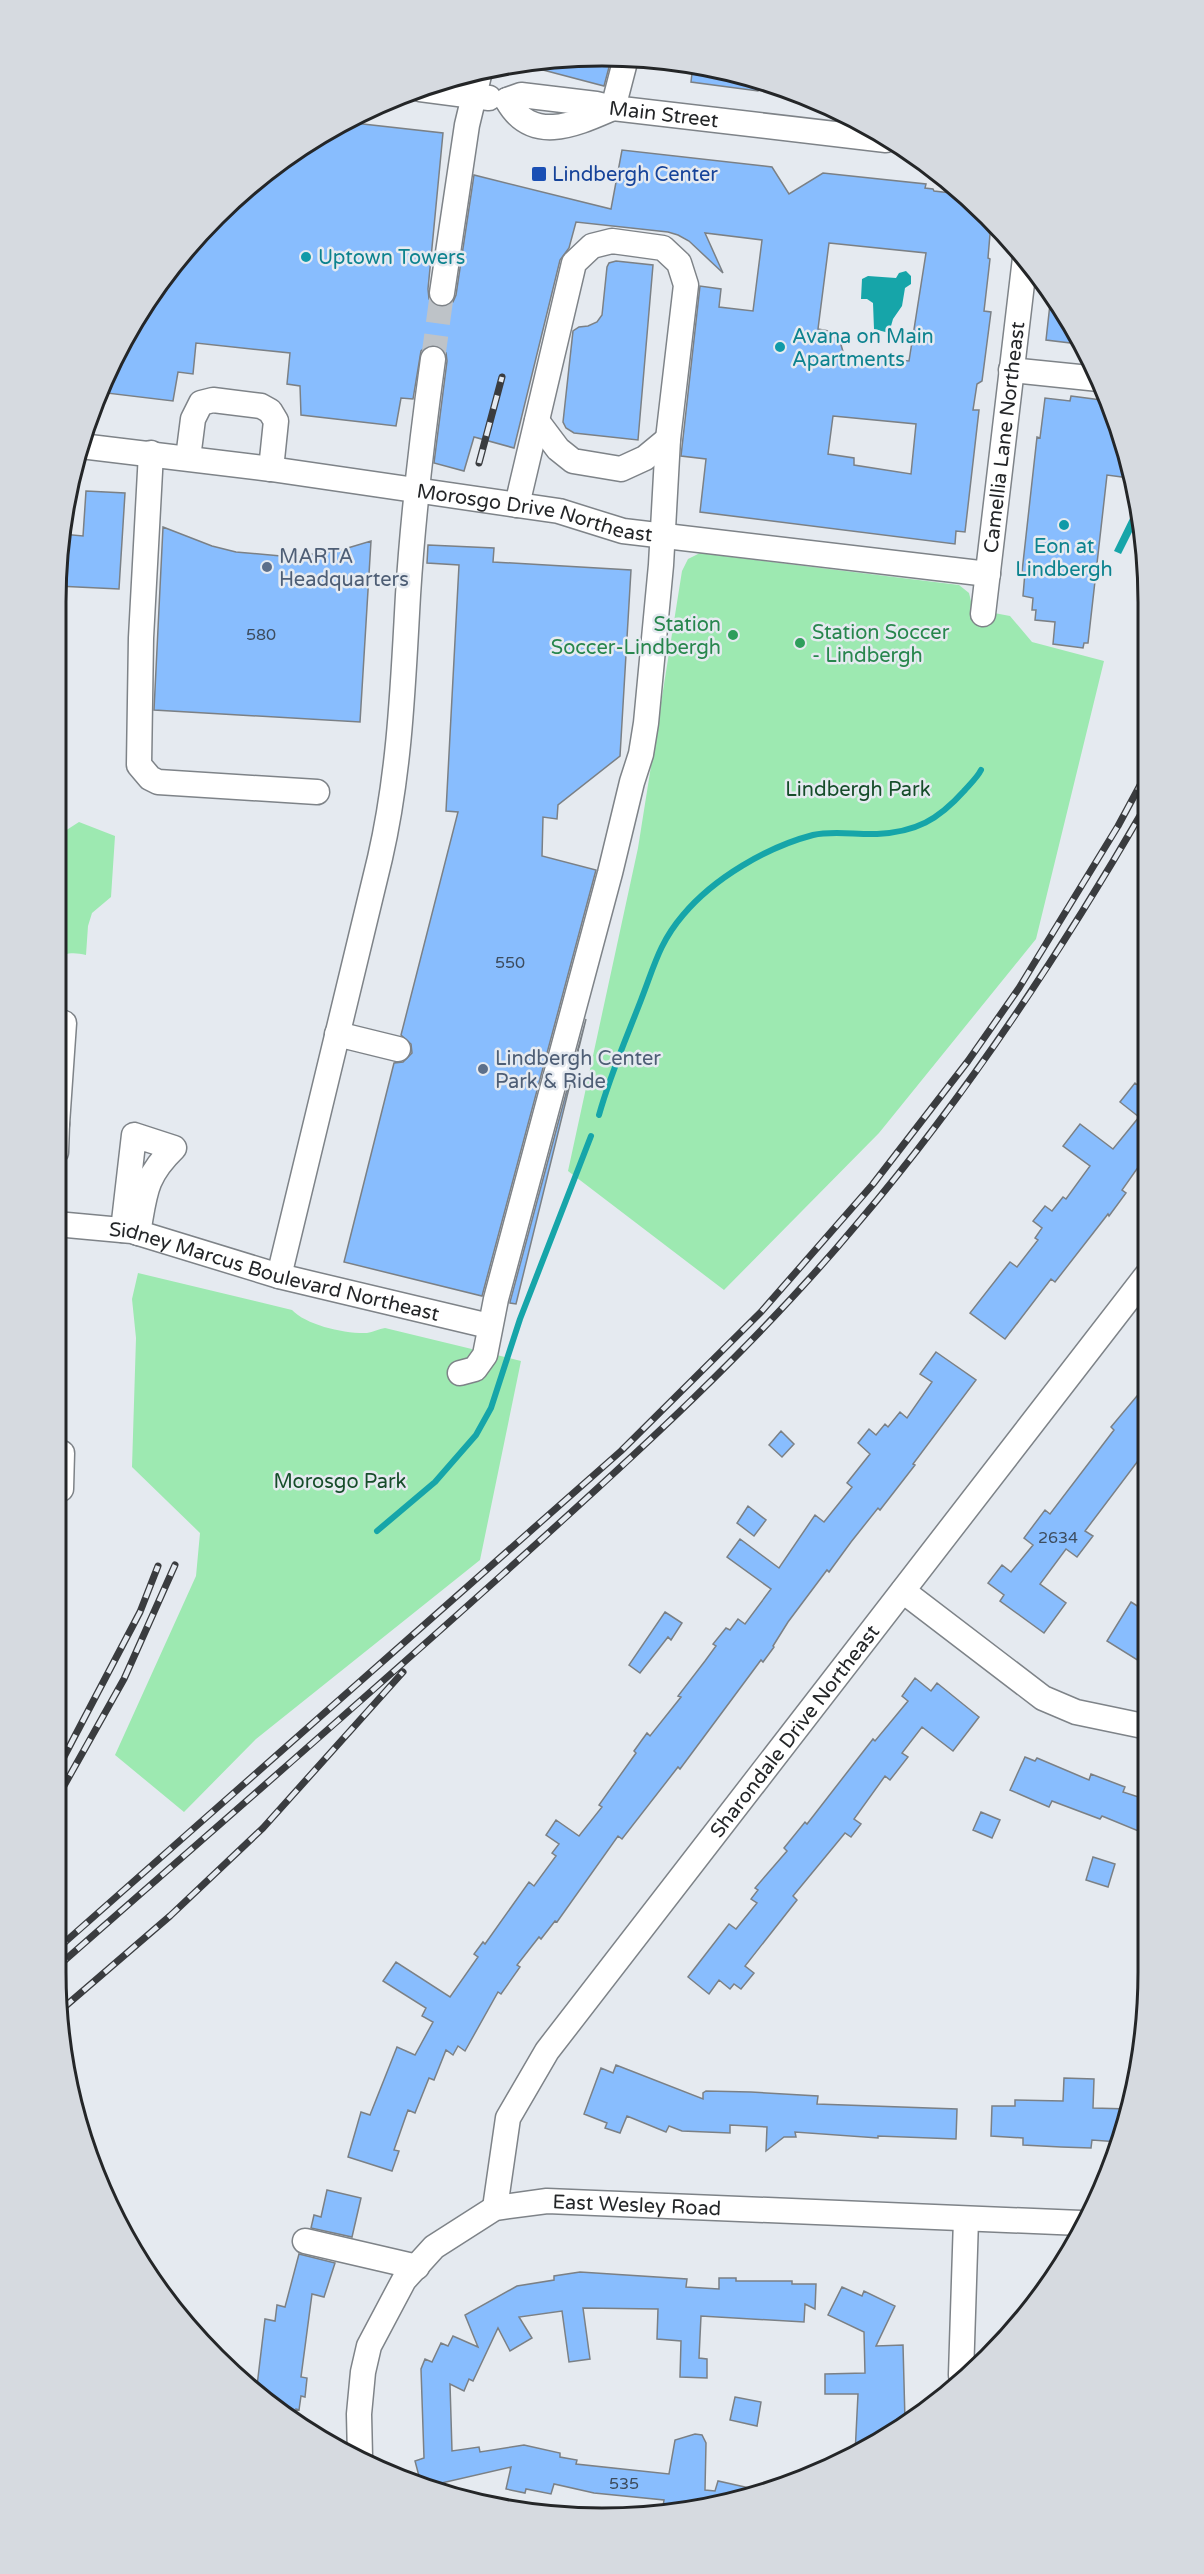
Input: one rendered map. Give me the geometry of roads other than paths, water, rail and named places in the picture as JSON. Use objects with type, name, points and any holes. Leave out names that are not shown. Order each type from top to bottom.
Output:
[{"type":"street","points":[[613,108],[624,67]]},
{"type":"street","points":[[442,293],[463,147],[477,81]]},
{"type":"street","points":[[439,91],[474,95]]},
{"type":"street","name":"Main Street","points":[[474,95],[507,100],[521,95],[870,138]]},
{"type":"street","points":[[460,1374],[475,1369],[484,1355],[489,1326],[641,754],[646,723],[663,537],[668,439],[686,285],[679,263],[663,248],[612,242],[592,246],[574,263],[517,505]]},
{"type":"street","name":"Camellia Lane Northeast","points":[[983,614],[1023,271]]},
{"type":"street","points":[[279,1276],[380,858],[394,788],[400,735],[416,489],[433,359]]},
{"type":"street","points":[[1011,370],[1089,378]]},
{"type":"street","points":[[188,458],[193,418],[201,403],[213,400],[261,406],[270,411],[276,421],[271,469]]},
{"type":"street","points":[[537,420],[558,449],[573,461],[621,469],[645,458],[668,439]]},
{"type":"street","name":"Morosgo Drive Northeast","points":[[89,447],[271,469],[560,511],[623,531],[663,537],[988,574]]},
{"type":"street","points":[[151,453],[141,638],[139,765],[150,778],[158,783],[317,792]]},
{"type":"street","points":[[338,1034],[398,1049]]},
{"type":"street","points":[[134,1135],[174,1148],[157,1165],[130,1232],[134,1135]]},
{"type":"street","name":"Sidney Marcus Boulevard Northeast","points":[[66,1225],[130,1232],[279,1276],[489,1326]]},
{"type":"street","name":"Sharondale Drive Northeast","points":[[495,2208],[508,2118],[547,2051],[1138,1286]]},
{"type":"street","points":[[903,1591],[1043,1698],[1076,1712],[1138,1725]]},
{"type":"street","name":"East Wesley Road","points":[[360,2450],[359,2414],[363,2372],[369,2346],[404,2280],[434,2247],[495,2208],[547,2201],[1075,2223]]},
{"type":"street","points":[[961,2369],[966,2218]]},
{"type":"street","points":[[305,2241],[417,2267]]},
{"type":"water","points":[[906,271],[911,276],[911,284],[905,288],[902,306],[893,319],[889,333],[874,329],[873,303],[867,299],[861,299],[862,279],[868,276],[896,278],[899,273]]},
{"type":"water","points":[[1131,517],[1133,530],[1121,554],[1114,551]]},
{"type":"waterway","points":[[599,1115],[613,1071],[658,956],[668,935],[696,901],[742,866],[795,840],[829,833],[891,833],[925,823],[945,810],[981,770]]},
{"type":"waterway","points":[[377,1531],[435,1482],[476,1435],[491,1408],[520,1319],[591,1136]]},
{"type":"tunnel","points":[[433,359],[442,293]]},
{"type":"railway","points":[[479,463],[502,377]]},
{"type":"railway","points":[[66,1941],[621,1451],[761,1312],[873,1184],[968,1061],[1019,988],[1118,826],[1138,789]]},
{"type":"railway","points":[[66,1959],[549,1532],[641,1448],[774,1317],[857,1224],[974,1074],[1046,970],[1138,819]]},
{"type":"railway","points":[[66,1782],[124,1679],[175,1565]]},
{"type":"railway","points":[[66,1753],[140,1612],[158,1566]]},
{"type":"railway","points":[[67,2005],[170,1916],[263,1828],[403,1672]]},
{"type":"place","name":"Lindbergh Center","points":[[539,174]]},
{"type":"place","name":"Uptown Towers","points":[[306,257]]},
{"type":"place","name":"Avana on Main Apartments","points":[[780,347]]},
{"type":"place","name":"Eon at Lindbergh","points":[[1064,525]]},
{"type":"place","name":"MARTA Headquarters","points":[[267,567]]},
{"type":"place","name":"Station Soccer-Lindbergh","points":[[733,635]]},
{"type":"place","name":"Station Soccer - Lindbergh","points":[[800,643]]},
{"type":"place","name":"Lindbergh Center Park & Ride","points":[[483,1069]]},
{"type":"park label","name":"Lindbergh Park","points":[[858,789]]},
{"type":"park label","name":"Morosgo Park","points":[[340,1481]]}]
